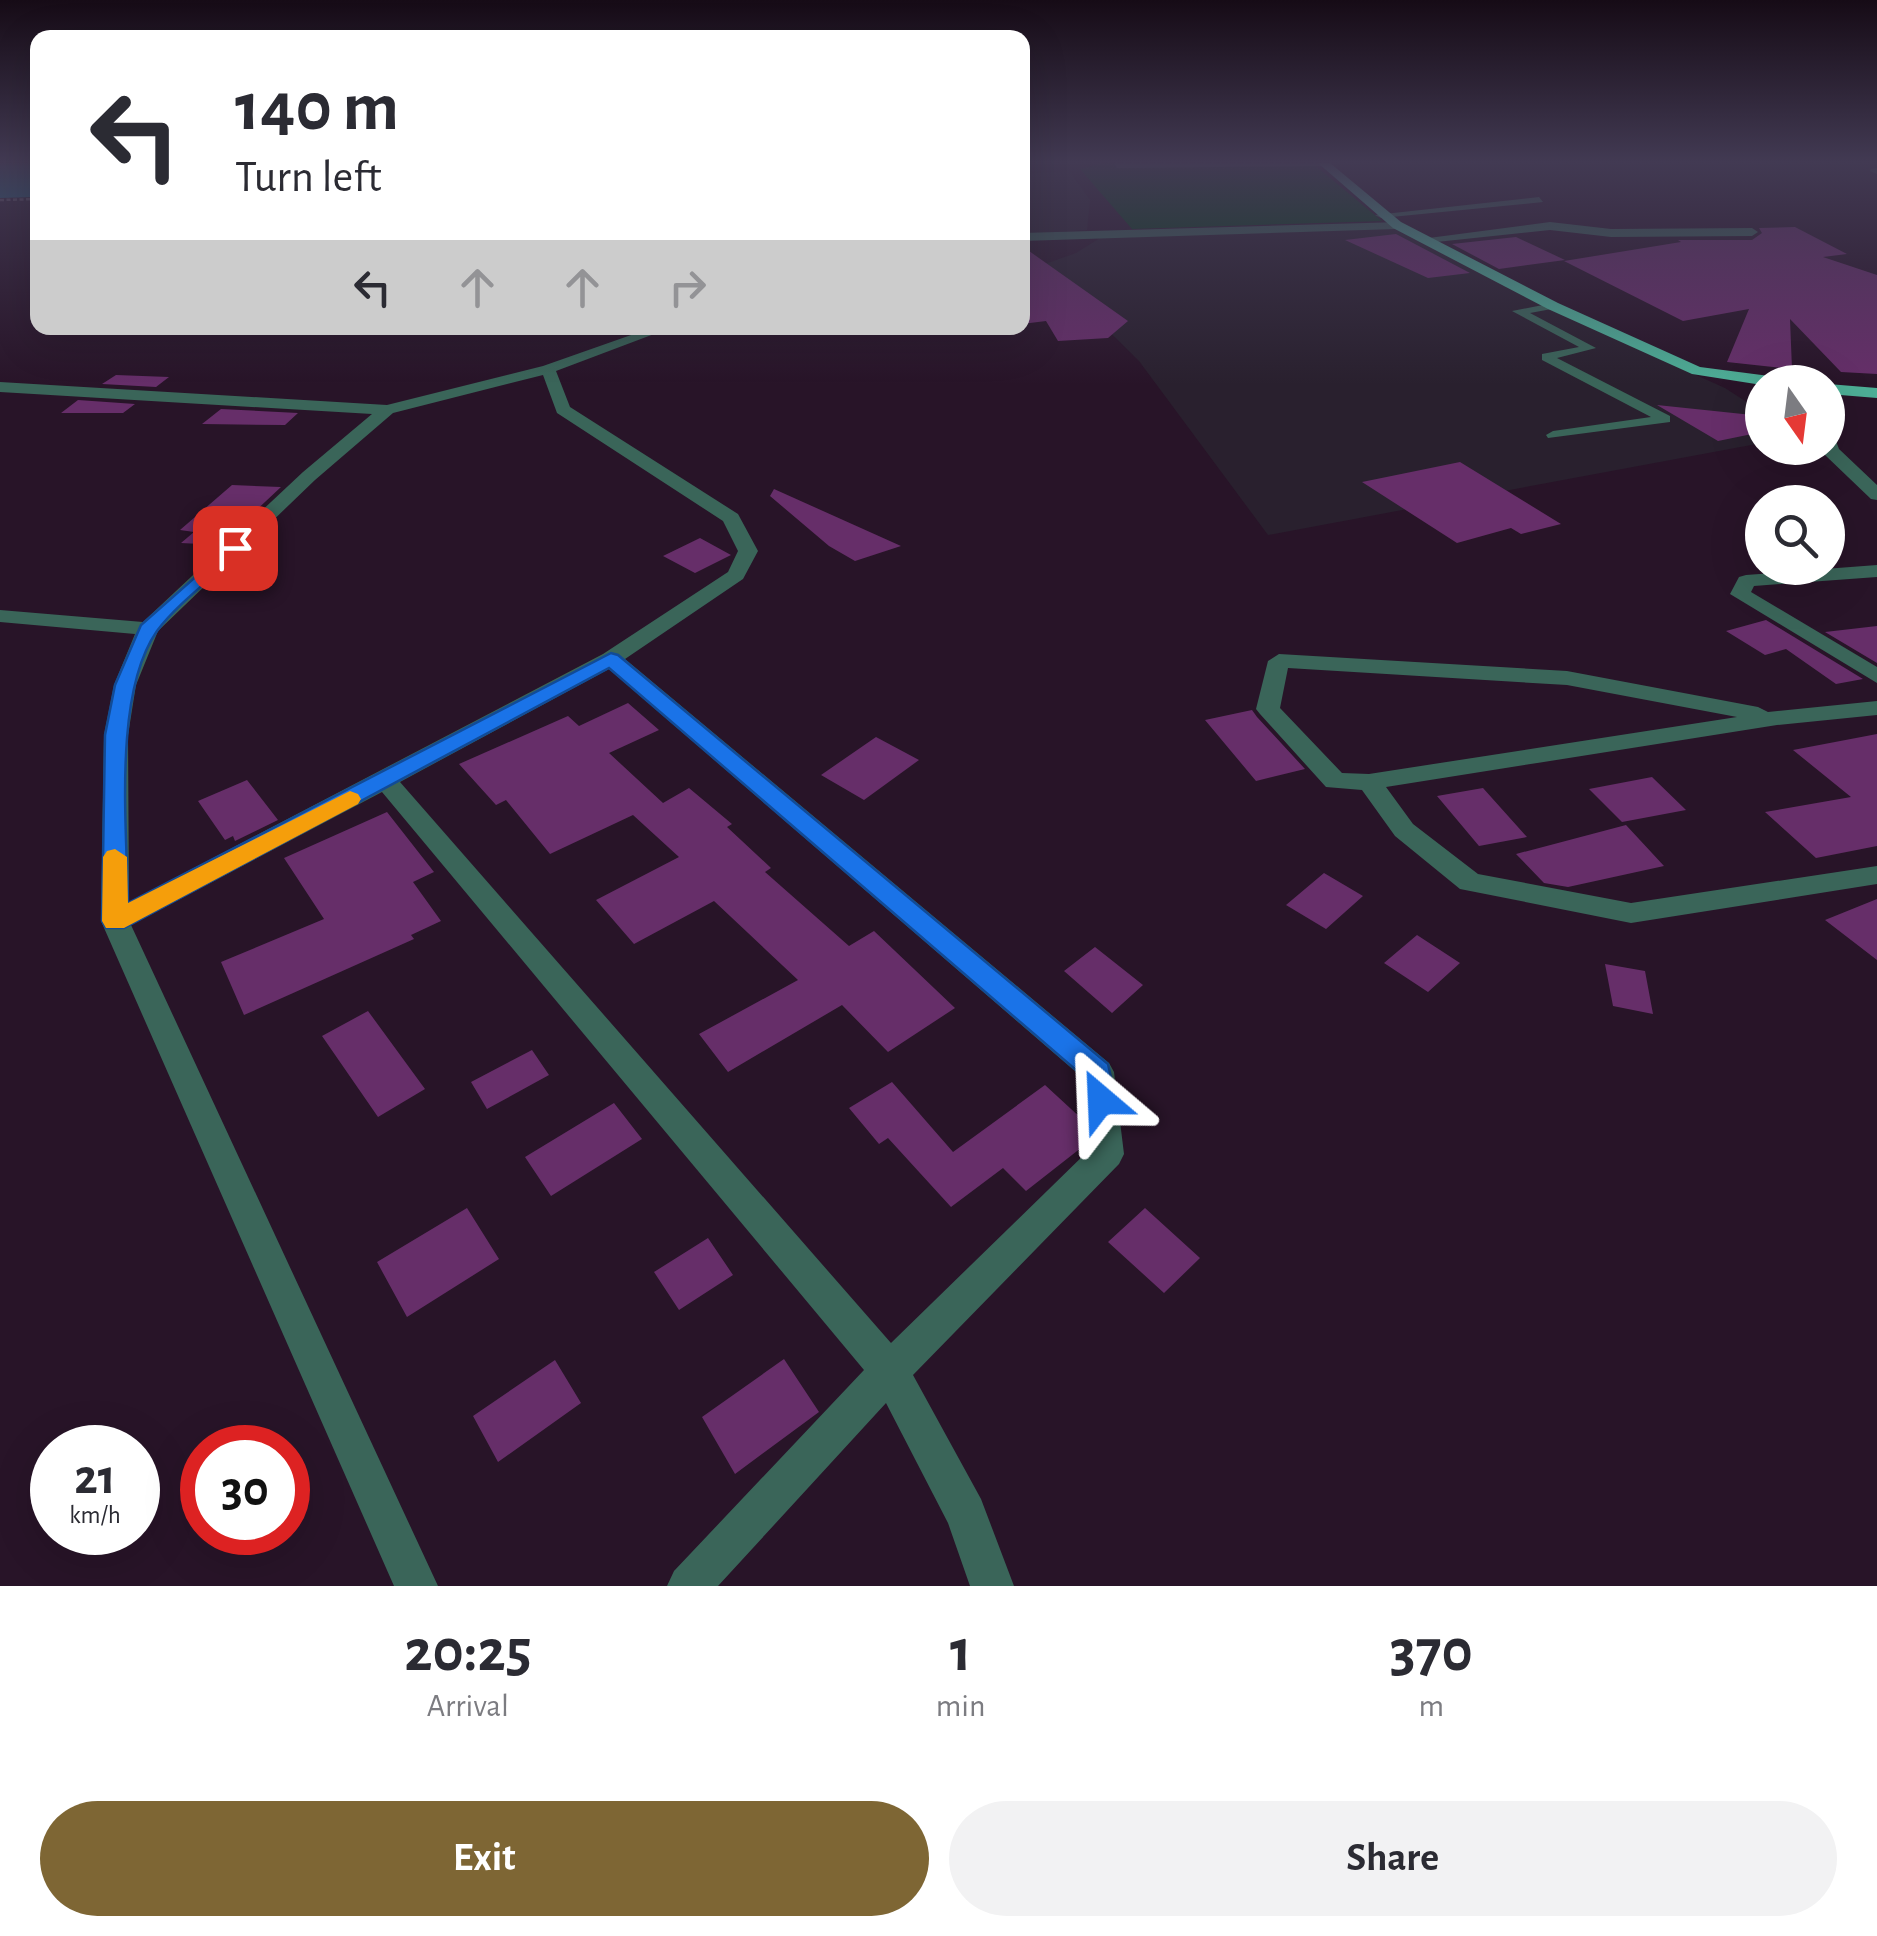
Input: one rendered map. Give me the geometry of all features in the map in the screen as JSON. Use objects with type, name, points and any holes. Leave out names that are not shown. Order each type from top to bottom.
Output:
[{"type":"main road","points":[[1422,237],[1553,306],[1698,371],[1745,377]]},
{"type":"main road","points":[[1845,390],[1877,393]]},
{"type":"street","points":[[1428,240],[1454,237]]},
{"type":"street","points":[[0,386],[387,410],[548,369],[643,335]]},
{"type":"street","points":[[115,921],[611,659],[736,575],[748,551],[731,518],[563,410],[548,369]]},
{"type":"street","points":[[387,410],[309,476],[148,629],[125,685],[116,735],[115,921],[416,1586]]},
{"type":"street","points":[[1845,464],[1877,494]]},
{"type":"street","points":[[1877,571],[1746,581],[1740,594],[1877,676]]},
{"type":"street","points":[[0,616],[148,629]]},
{"type":"street","points":[[611,659],[1098,1072],[1107,1154],[890,1371],[689,1586]]},
{"type":"street","points":[[1777,718],[1567,678],[1279,661],[1268,709],[1334,781],[1369,782],[1777,718],[1877,708]]},
{"type":"street","points":[[385,780],[890,1371],[966,1514],[992,1586]]},
{"type":"street","points":[[1369,782],[1404,830],[1470,882],[1613,910],[1631,913],[1877,875]]},
{"type":"lane","points":[[1553,306],[1518,311],[1590,348],[1546,357],[1665,419],[1553,435]]},
{"type":"shaded area","points":[[1413,237],[1564,316],[1725,388],[1745,401],[1745,446],[1268,535],[1139,361],[1042,265],[1076,253],[1100,238]]},
{"type":"building","points":[[1402,237],[1470,273],[1428,278],[1345,240]]},
{"type":"building","points":[[1516,237],[1565,260],[1499,269],[1452,244]]},
{"type":"building","points":[[1814,237],[1847,254],[1823,257],[1877,275],[1877,374],[1845,372],[1845,365],[1834,365],[1790,319],[1792,365],[1727,362],[1749,309],[1683,321],[1564,261],[1681,242],[1678,240]]},
{"type":"building","points":[[1030,252],[1128,321],[1108,338],[1058,341],[1046,321],[1030,323]]},
{"type":"building","points":[[116,375],[169,377],[156,387],[102,384]]},
{"type":"building","points":[[78,400],[135,404],[123,413],[61,413]]},
{"type":"building","points":[[1657,405],[1745,414],[1745,435],[1718,441]]},
{"type":"building","points":[[221,409],[298,413],[285,425],[202,424]]},
{"type":"building","points":[[1460,462],[1561,524],[1521,534],[1511,528],[1457,543],[1362,482]]},
{"type":"building","points":[[232,485],[281,487],[219,545],[181,543],[194,532],[180,530]]},
{"type":"building","points":[[774,489],[901,546],[855,561],[829,546],[770,496]]},
{"type":"building","points":[[700,538],[731,555],[695,573],[663,556]]},
{"type":"building","points":[[1766,620],[1863,679],[1836,684],[1786,649],[1765,655],[1726,631]]},
{"type":"building","points":[[1877,626],[1877,663],[1825,632]]},
{"type":"building","points":[[628,703],[659,730],[609,753],[663,803],[689,788],[732,824],[727,827],[771,868],[765,872],[849,946],[874,931],[955,1008],[888,1052],[842,1005],[728,1072],[699,1034],[798,980],[714,901],[634,944],[596,900],[679,857],[633,815],[550,854],[506,800],[496,805],[459,764],[568,716],[579,726]]},
{"type":"building","points":[[1252,710],[1305,769],[1256,781],[1205,720]]},
{"type":"building","points":[[1877,734],[1877,846],[1816,858],[1765,812],[1851,797],[1793,750]]},
{"type":"building","points":[[876,737],[919,760],[864,800],[821,775]]},
{"type":"building","points":[[1652,777],[1686,810],[1622,822],[1589,789]]},
{"type":"building","points":[[247,780],[278,820],[235,841],[233,836],[225,840],[198,801]]},
{"type":"building","points":[[1483,788],[1527,837],[1479,846],[1437,796]]},
{"type":"building","points":[[387,812],[434,872],[413,882],[441,921],[411,935],[414,939],[244,1015],[221,962],[324,919],[284,858]]},
{"type":"building","points":[[1626,825],[1664,866],[1568,887],[1544,883],[1516,854]]},
{"type":"building","points":[[1324,873],[1363,896],[1326,929],[1286,905]]},
{"type":"building","points":[[1877,899],[1877,960],[1825,920]]},
{"type":"building","points":[[1417,935],[1460,963],[1428,992],[1384,963]]},
{"type":"building","points":[[1095,947],[1143,985],[1112,1013],[1064,971]]},
{"type":"building","points":[[1605,964],[1645,971],[1653,1014],[1613,1006]]},
{"type":"building","points":[[368,1011],[425,1089],[378,1117],[322,1036]]},
{"type":"building","points":[[532,1050],[549,1075],[487,1109],[471,1082]]},
{"type":"building","points":[[892,1082],[953,1152],[1045,1085],[1083,1120],[1086,1144],[1026,1191],[1003,1168],[951,1207],[888,1138],[879,1144],[849,1108]]},
{"type":"building","points":[[614,1103],[642,1139],[551,1196],[525,1157]]},
{"type":"building","points":[[467,1208],[499,1259],[407,1317],[377,1262]]},
{"type":"building","points":[[1145,1208],[1200,1258],[1164,1293],[1108,1242]]},
{"type":"building","points":[[708,1238],[733,1275],[679,1310],[654,1272]]},
{"type":"building","points":[[784,1359],[819,1412],[735,1474],[702,1417]]},
{"type":"building","points":[[555,1360],[581,1403],[498,1462],[473,1416]]},
{"type":"slow traffic","points":[[115,857],[115,921],[350,799]]},
{"type":"route","points":[[235,548],[148,629],[125,685],[116,735],[115,921],[611,659],[1098,1072],[1101,1100]]}]
